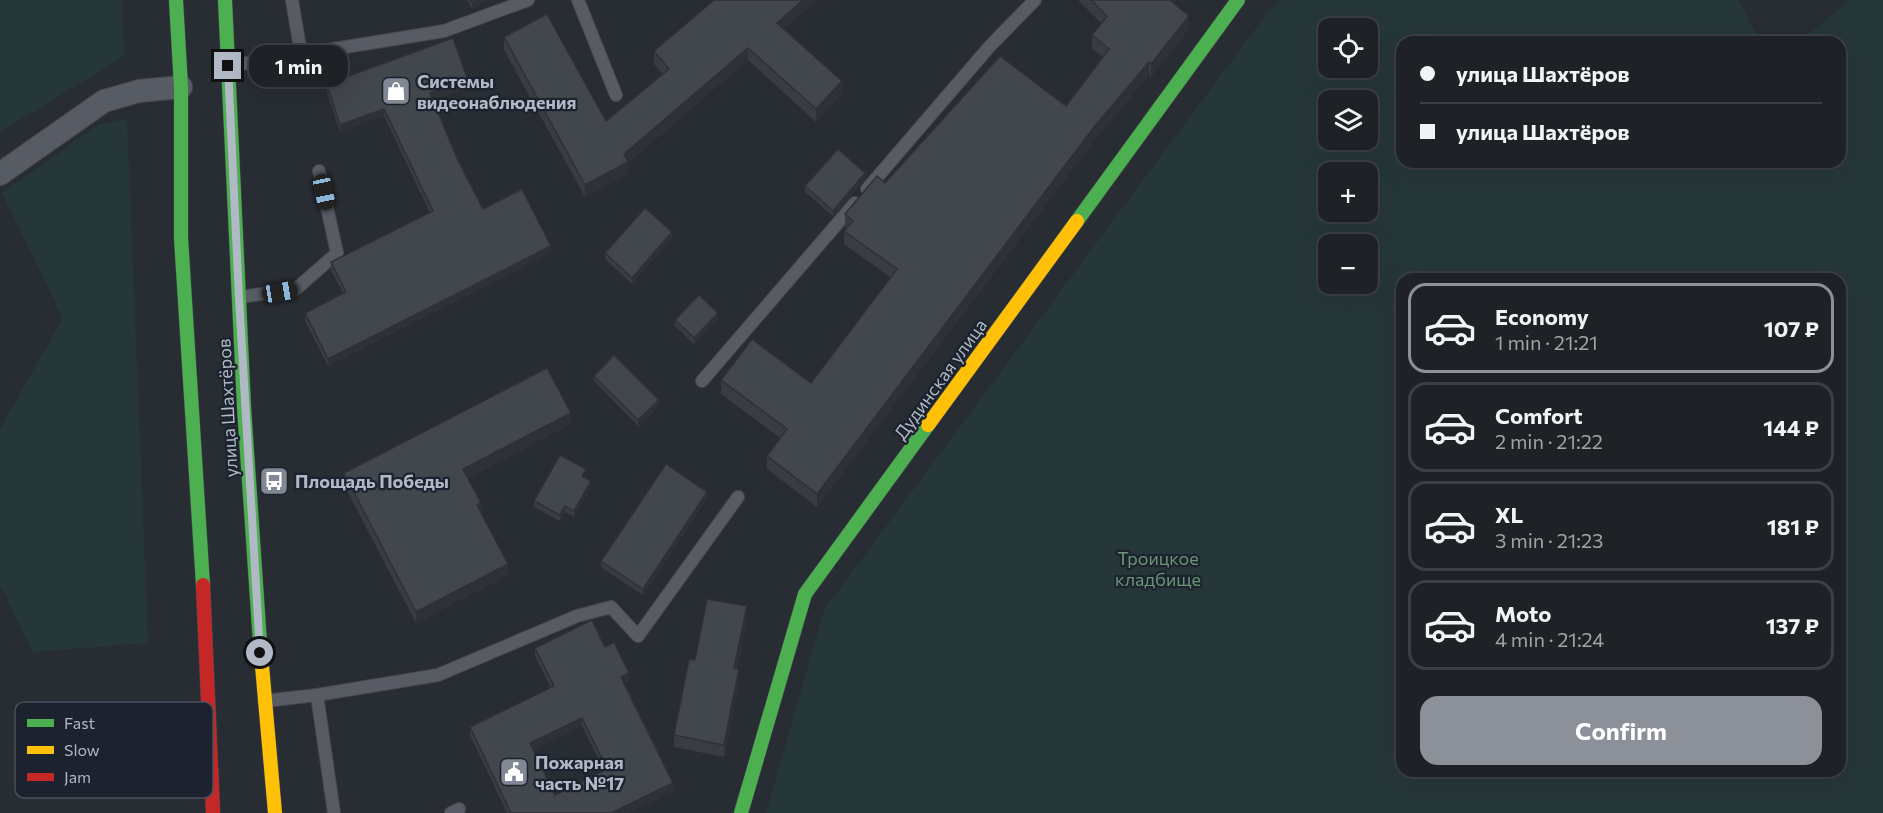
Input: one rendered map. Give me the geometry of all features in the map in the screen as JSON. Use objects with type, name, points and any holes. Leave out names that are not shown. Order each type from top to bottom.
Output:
[{"type":"main road","name":"улица Шахтёров","points":[[176,0],[181,87],[181,238],[201,535],[208,702]]},
{"type":"main road","name":"улица Шахтёров","points":[[225,0],[239,298],[263,701],[275,813]]},
{"type":"main road","name":"Дудинская улица","points":[[741,813],[805,594],[1238,0]]},
{"type":"main road","name":"улица Шахтёров","points":[[212,798],[213,813]]},
{"type":"street","points":[[0,174],[104,101],[139,90],[181,87]]},
{"type":"lane","points":[[292,0],[301,54]]},
{"type":"lane","points":[[228,66],[444,30],[528,0]]},
{"type":"lane","points":[[578,0],[616,95]]},
{"type":"lane","points":[[702,381],[990,46],[1035,0]]},
{"type":"lane","points":[[239,298],[296,289],[337,253],[319,171]]},
{"type":"lane","points":[[263,701],[438,675],[577,616],[611,608],[638,636],[738,497]]},
{"type":"lane","points":[[317,694],[334,813]]},
{"type":"green space","points":[[0,0],[122,0],[124,56],[0,132]]},
{"type":"green space","name":"Троицкое кладбище","points":[[1281,0],[1738,0],[1758,36],[1396,36],[1396,168],[1846,168],[1846,36],[1806,36],[1850,0],[1883,0],[1883,813],[766,813],[824,610],[1268,12]]},
{"type":"green space","points":[[127,120],[148,643],[33,652],[0,584],[0,429],[63,318],[2,193],[100,124]]},
{"type":"building","points":[[714,0],[803,0],[777,23],[842,81],[816,109],[748,48],[624,154],[628,162],[585,185],[504,37],[547,14],[606,121],[669,69],[654,51]]},
{"type":"building","points":[[1091,0],[1170,0],[1189,16],[1151,64],[1149,62],[1094,127],[817,494],[767,456],[787,429],[721,380],[752,339],[811,383],[897,269],[844,231],[853,221],[845,214],[877,176],[885,183],[1000,56],[1066,106],[1109,49],[1092,35],[1107,16]]},
{"type":"building","points":[[453,38],[468,80],[430,93],[457,158],[483,209],[522,189],[551,246],[328,359],[305,313],[346,292],[331,262],[433,211],[384,109],[340,125],[327,84]]},
{"type":"building","points":[[838,149],[865,173],[833,211],[805,186]]},
{"type":"building","points":[[645,208],[672,232],[632,278],[605,253]]},
{"type":"building","points":[[699,295],[718,313],[694,338],[675,320]]},
{"type":"building","points":[[614,355],[659,400],[638,420],[594,376]]},
{"type":"building","points":[[547,368],[571,413],[463,469],[481,503],[477,505],[508,564],[416,612],[344,473]]},
{"type":"building","points":[[560,455],[586,469],[582,476],[591,481],[574,511],[565,506],[560,515],[534,501]]},
{"type":"building","points":[[666,464],[707,492],[643,589],[601,561]]},
{"type":"building","points":[[707,599],[747,606],[734,668],[739,669],[724,745],[674,735],[689,659],[695,660]]},
{"type":"building","points":[[592,620],[605,647],[614,642],[629,673],[621,677],[673,783],[611,813],[511,813],[470,727],[554,686],[535,648]],"holes":[[[582,718],[607,769],[555,795],[530,743]]]},
{"type":"traffic: fast","points":[[176,0],[181,87],[181,238],[203,585]]},
{"type":"traffic: fast","points":[[225,0],[244,407],[260,643]]},
{"type":"traffic: fast","points":[[1077,221],[1238,0]]},
{"type":"traffic: fast","points":[[741,813],[805,594],[928,425]]},
{"type":"traffic: slow","points":[[928,425],[1077,221]]},
{"type":"traffic: slow","points":[[260,643],[275,813]]},
{"type":"traffic: jam","points":[[203,585],[208,702]]},
{"type":"traffic: jam","points":[[212,798],[213,813]]},
{"type":"place","name":"Системы видеонаблюдения","points":[[396,91]]},
{"type":"place","name":"Площадь Победы","points":[[274,481]]},
{"type":"place","name":"Пожарная часть №17","points":[[514,772]]},
{"type":"route","points":[[228,66],[260,653]]}]
